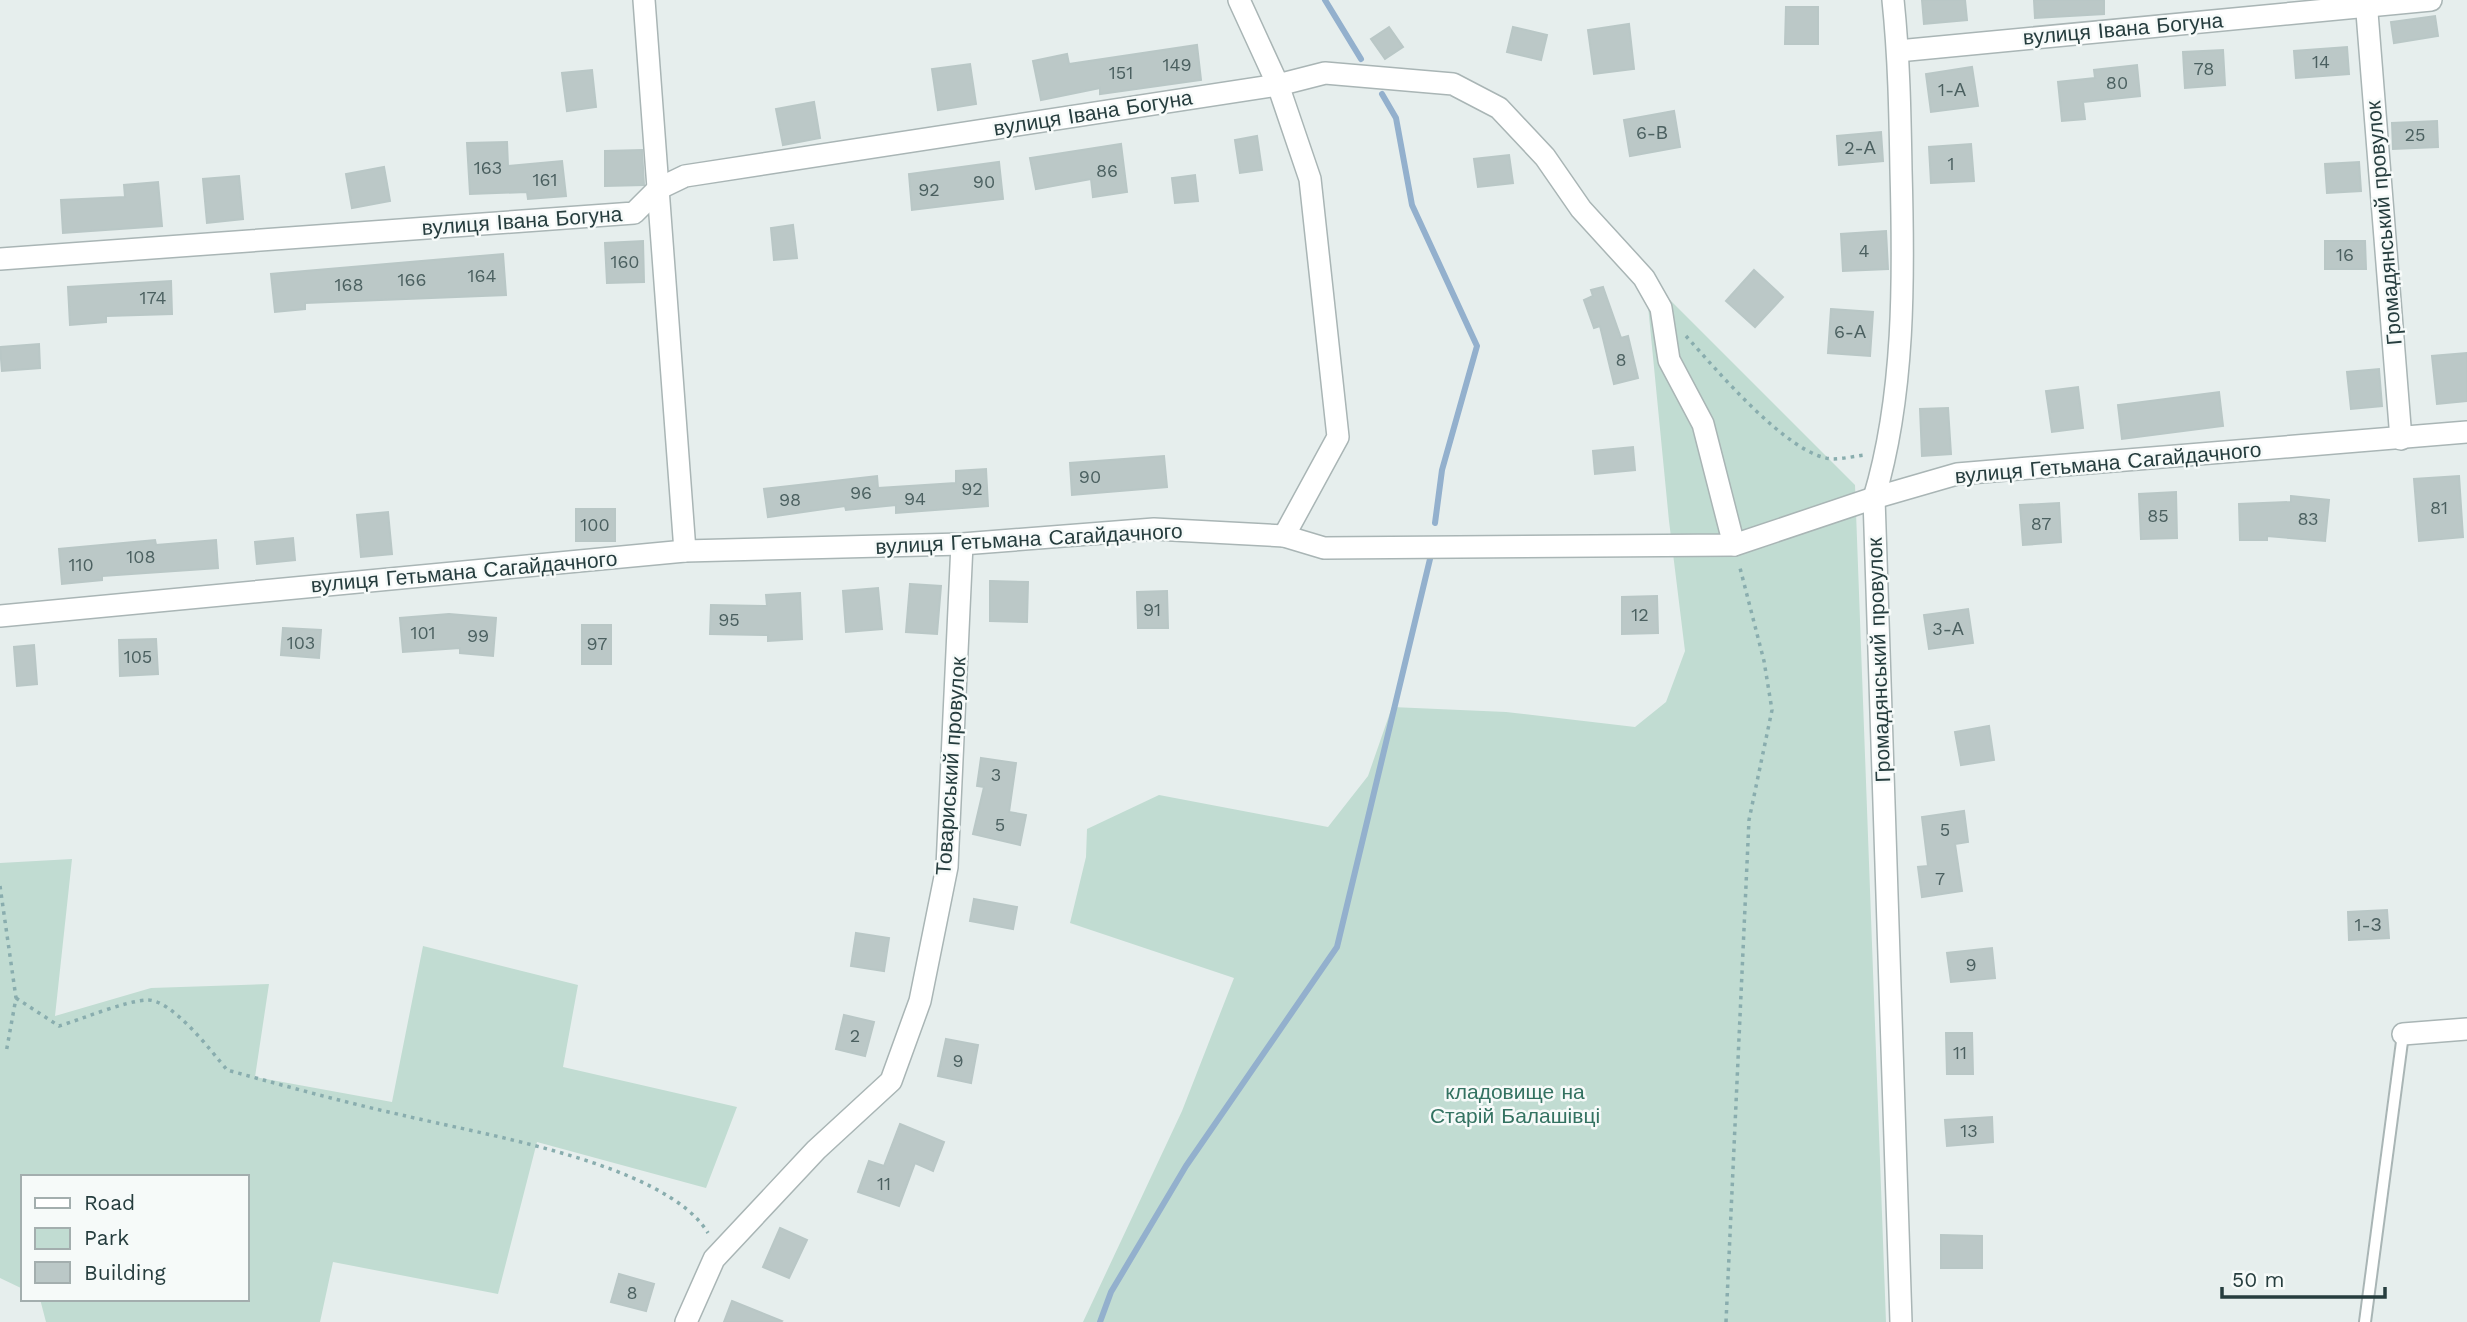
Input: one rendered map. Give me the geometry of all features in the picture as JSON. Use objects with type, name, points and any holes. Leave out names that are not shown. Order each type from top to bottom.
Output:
[{"type":"street","points":[[644,0],[685,551]]},
{"type":"street","points":[[1239,0],[1278,85],[1310,179],[1338,437],[1284,536]]},
{"type":"street","name":"Громадянський провулок","points":[[1893,0],[1898,51],[1904,277],[1887,452],[1874,498],[1900,1322]]},
{"type":"street","name":"вулиця Івана Богуна","points":[[1898,51],[2366,3],[2431,0]]},
{"type":"street","name":"Громадянський провулок","points":[[2366,3],[2401,439]]},
{"type":"street","points":[[1278,85],[1325,73],[1453,84],[1499,108],[1545,156],[1581,209],[1644,278],[1661,308],[1669,360],[1703,424],[1734,545]]},
{"type":"street","name":"вулиця Івана Богуна","points":[[0,259],[634,213],[658,189],[684,176],[1278,85]]},
{"type":"street","name":"вулиця Гетьмана Сагайдачного","points":[[0,616],[685,551],[962,544],[1154,529],[1284,536],[1324,548],[1734,545],[1874,498],[1957,474],[2467,432]]},
{"type":"street","name":"Товариський провулок","points":[[686,1322],[714,1259],[816,1150],[891,1082],[920,1000],[947,867],[962,544]]},
{"type":"street","points":[[2403,1034],[2467,1028]]},
{"type":"lane","points":[[2365,1322],[2403,1034]]},
{"type":"path","points":[[1661,308],[1748,403],[1806,451],[1831,459],[1887,452]]},
{"type":"path","points":[[1726,1322],[1749,821],[1772,710],[1764,661],[1734,545]]},
{"type":"path","points":[[0,886],[16,998],[6,1053]]},
{"type":"path","points":[[16,998],[59,1026],[149,1000],[169,1008],[206,1044],[227,1070],[525,1143],[621,1172],[682,1204],[707,1231],[714,1259]]},
{"type":"green space","name":"кладовище на Старій Балашівці","points":[[1645,275],[1855,485],[1886,1322],[1083,1322],[1182,1111],[1234,978],[1070,923],[1086,857],[1087,829],[1159,795],[1328,827],[1368,776],[1392,707],[1506,712],[1635,727],[1666,702],[1685,651],[1669,521]]},
{"type":"green space","points":[[72,859],[55,1016],[151,988],[269,984],[255,1077],[392,1102],[423,946],[578,985],[563,1067],[737,1107],[706,1188],[537,1142],[498,1294],[333,1262],[320,1322],[46,1322],[41,1301],[248,1301],[248,1175],[21,1175],[21,1288],[0,1278],[0,863]]},
{"type":"building","points":[[1922,0],[1965,0],[1967,20],[1924,24]]},
{"type":"building","points":[[2034,0],[2104,0],[2104,14],[2035,18]]},
{"type":"building","points":[[1786,7],[1818,7],[1818,44],[1785,44]]},
{"type":"building","points":[[2435,16],[2438,36],[2394,43],[2391,22]]},
{"type":"building","points":[[1629,24],[1634,69],[1594,74],[1588,30]]},
{"type":"building","points":[[1389,27],[1403,47],[1385,59],[1371,39]]},
{"type":"building","points":[[1513,27],[1547,35],[1541,60],[1507,52]]},
{"type":"building","points":[[1197,45],[1201,80],[1100,94],[1100,88],[1041,100],[1033,61],[1067,54],[1069,64]]},
{"type":"building","points":[[2347,47],[2349,74],[2296,78],[2294,51]]},
{"type":"building","points":[[2223,50],[2225,85],[2185,88],[2183,52]]},
{"type":"building","points":[[970,64],[976,104],[938,110],[932,69]]},
{"type":"building","points":[[2137,65],[2140,96],[2083,102],[2085,119],[2062,121],[2058,82],[2095,78],[2094,70]]},
{"type":"building","points":[[1972,67],[1978,106],[1931,112],[1926,74]]},
{"type":"building","points":[[592,70],[596,107],[567,111],[562,73]]},
{"type":"building","points":[[814,102],[820,138],[783,145],[776,109]]},
{"type":"building","points":[[1674,111],[1680,147],[1630,156],[1624,120]]},
{"type":"building","points":[[2437,121],[2438,147],[2393,149],[2392,123]]},
{"type":"building","points":[[1881,132],[1883,161],[1839,165],[1837,136]]},
{"type":"building","points":[[1257,136],[1262,170],[1240,173],[1235,140]]},
{"type":"building","points":[[507,142],[508,166],[562,161],[566,196],[528,199],[527,192],[470,194],[467,143]]},
{"type":"building","points":[[1121,144],[1127,192],[1093,197],[1091,179],[1036,189],[1030,158]]},
{"type":"building","points":[[1971,144],[1974,181],[1931,183],[1929,147]]},
{"type":"building","points":[[642,150],[644,185],[605,186],[605,151]]},
{"type":"building","points":[[1509,155],[1513,183],[1478,187],[1474,159]]},
{"type":"building","points":[[999,162],[1003,199],[912,210],[909,174]]},
{"type":"building","points":[[2359,162],[2361,191],[2327,193],[2325,164]]},
{"type":"building","points":[[384,167],[390,201],[352,208],[346,174]]},
{"type":"building","points":[[1195,175],[1198,201],[1175,203],[1172,178]]},
{"type":"building","points":[[239,176],[243,219],[207,223],[203,179]]},
{"type":"building","points":[[158,182],[162,226],[63,233],[61,200],[125,197],[124,185]]},
{"type":"building","points":[[793,225],[797,258],[774,260],[771,228]]},
{"type":"building","points":[[1886,231],[1888,269],[1843,271],[1841,234]]},
{"type":"building","points":[[643,241],[644,282],[607,283],[605,243]]},
{"type":"building","points":[[2325,241],[2365,241],[2366,269],[2325,269]]},
{"type":"building","points":[[503,254],[506,295],[305,303],[305,309],[275,312],[271,274]]},
{"type":"building","points":[[1754,270],[1783,297],[1755,327],[1726,301]]},
{"type":"building","points":[[171,281],[172,314],[106,316],[106,322],[70,325],[68,287]]},
{"type":"building","points":[[1603,287],[1621,338],[1628,336],[1638,378],[1614,384],[1600,326],[1594,328],[1584,300],[1593,296],[1591,290]]},
{"type":"building","points":[[1831,309],[1873,312],[1870,356],[1828,353]]},
{"type":"building","points":[[39,344],[40,368],[2,371],[0,347]]},
{"type":"building","points":[[2467,353],[2467,401],[2437,404],[2432,356]]},
{"type":"building","points":[[2379,369],[2382,406],[2351,409],[2347,372]]},
{"type":"building","points":[[2078,387],[2083,428],[2052,432],[2046,391]]},
{"type":"building","points":[[2219,392],[2223,426],[2122,439],[2118,405]]},
{"type":"building","points":[[1948,408],[1951,454],[1922,456],[1920,409]]},
{"type":"building","points":[[1633,447],[1635,470],[1595,474],[1593,451]]},
{"type":"building","points":[[1164,456],[1167,487],[1072,495],[1070,463]]},
{"type":"building","points":[[986,469],[988,506],[896,513],[896,505],[846,510],[845,506],[768,517],[764,489],[877,476],[878,488],[956,483],[956,471]]},
{"type":"building","points":[[2459,476],[2463,537],[2419,541],[2414,479]]},
{"type":"building","points":[[2176,492],[2177,538],[2141,539],[2139,494]]},
{"type":"building","points":[[2291,496],[2329,500],[2325,541],[2267,536],[2267,540],[2240,540],[2239,504],[2291,502]]},
{"type":"building","points":[[2059,503],[2061,542],[2023,545],[2020,505]]},
{"type":"building","points":[[576,509],[615,509],[615,541],[576,541]]},
{"type":"building","points":[[388,512],[392,554],[361,557],[357,515]]},
{"type":"building","points":[[293,538],[295,560],[257,564],[255,542]]},
{"type":"building","points":[[155,540],[156,545],[216,540],[218,568],[102,576],[102,580],[62,584],[59,549]]},
{"type":"building","points":[[990,581],[1028,582],[1027,622],[990,621]]},
{"type":"building","points":[[910,584],[941,586],[937,634],[906,632]]},
{"type":"building","points":[[878,588],[882,629],[846,632],[843,591]]},
{"type":"building","points":[[1167,591],[1168,628],[1138,628],[1137,592]]},
{"type":"building","points":[[800,593],[802,639],[768,641],[768,635],[710,634],[711,605],[767,606],[766,595]]},
{"type":"building","points":[[1657,596],[1658,633],[1622,634],[1622,597]]},
{"type":"building","points":[[1968,609],[1973,643],[1929,649],[1924,615]]},
{"type":"building","points":[[449,614],[496,618],[493,656],[460,653],[460,648],[403,652],[400,618]]},
{"type":"building","points":[[582,625],[611,625],[611,664],[582,664]]},
{"type":"building","points":[[283,628],[321,630],[319,658],[281,655]]},
{"type":"building","points":[[156,639],[158,674],[120,676],[119,640]]},
{"type":"building","points":[[34,645],[37,684],[17,686],[14,647]]},
{"type":"building","points":[[1989,726],[1994,760],[1961,765],[1955,732]]},
{"type":"building","points":[[981,758],[1016,763],[1009,812],[1026,815],[1020,845],[973,834],[984,787],[977,786]]},
{"type":"building","points":[[1964,811],[1968,842],[1955,844],[1962,891],[1922,897],[1918,867],[1928,866],[1922,817]]},
{"type":"building","points":[[974,899],[1017,907],[1013,929],[970,921]]},
{"type":"building","points":[[2387,910],[2389,938],[2349,940],[2348,912]]},
{"type":"building","points":[[856,933],[889,938],[884,971],[851,966]]},
{"type":"building","points":[[1992,948],[1995,978],[1951,982],[1947,953]]},
{"type":"building","points":[[844,1015],[874,1022],[865,1056],[836,1049]]},
{"type":"building","points":[[1946,1033],[1972,1033],[1973,1074],[1947,1074]]},
{"type":"building","points":[[946,1039],[978,1045],[971,1083],[938,1076]]},
{"type":"building","points":[[1992,1117],[1993,1142],[1947,1146],[1945,1120]]},
{"type":"building","points":[[900,1124],[944,1142],[933,1171],[915,1163],[899,1206],[858,1192],[869,1161],[884,1166]]},
{"type":"building","points":[[780,1228],[807,1240],[789,1278],[763,1267]]},
{"type":"building","points":[[1941,1235],[1982,1236],[1982,1268],[1941,1268]]},
{"type":"building","points":[[619,1274],[654,1284],[646,1311],[611,1302]]},
{"type":"building","points":[[732,1301],[782,1321],[724,1322]]},
{"type":"waterway","points":[[1325,0],[1361,59]]},
{"type":"waterway","points":[[1382,94],[1396,118],[1412,205],[1477,346],[1442,470],[1435,523]]},
{"type":"waterway","points":[[1100,1322],[1111,1292],[1186,1166],[1337,947],[1430,559]]}]
